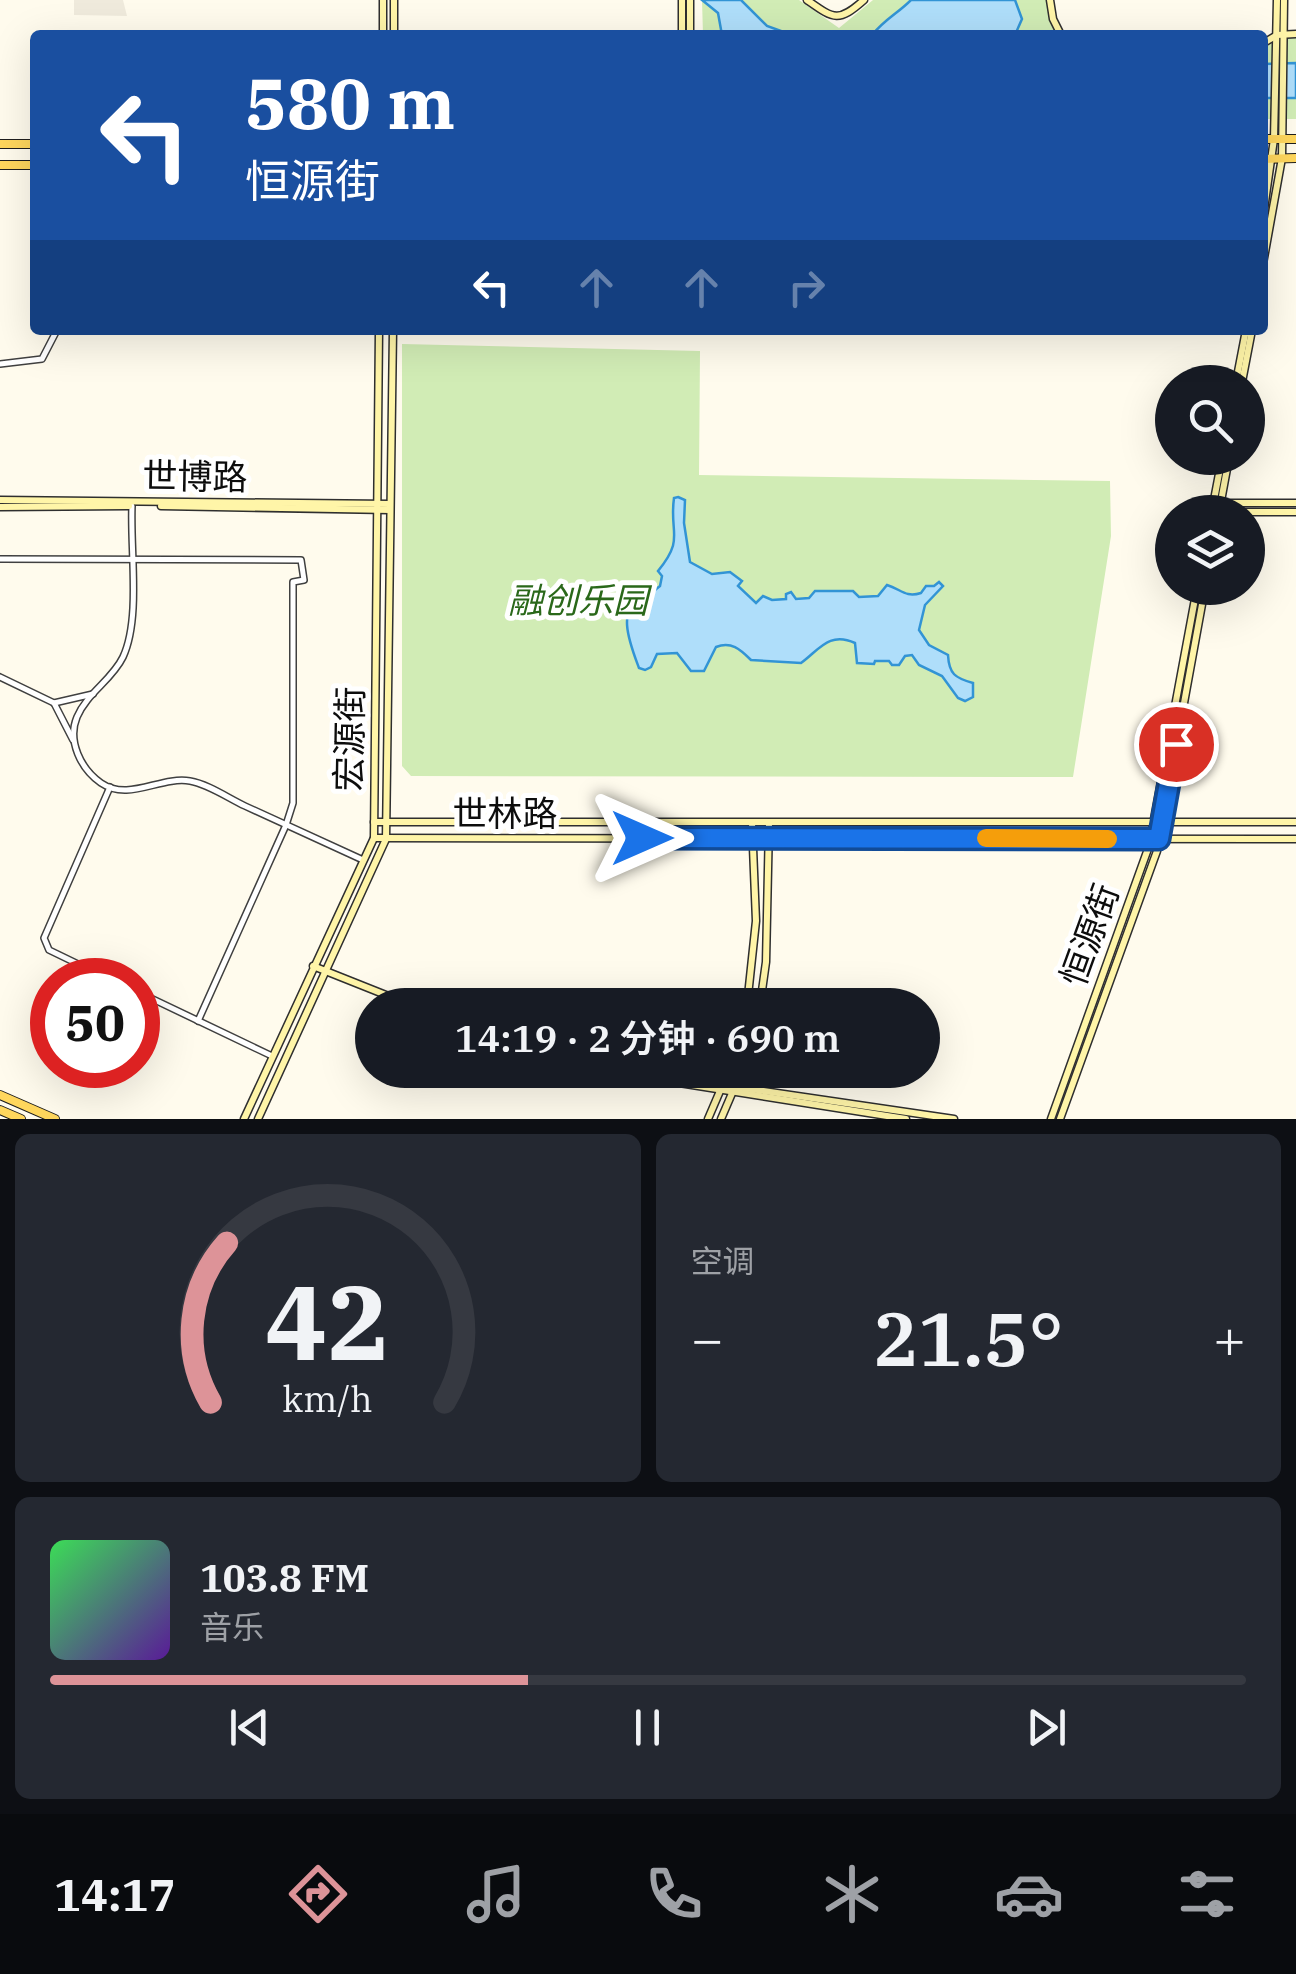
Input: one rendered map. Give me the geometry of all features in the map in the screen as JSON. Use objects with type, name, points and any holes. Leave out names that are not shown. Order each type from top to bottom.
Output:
[{"type":"main road","points":[[383,0],[383,30]]},
{"type":"main road","points":[[394,0],[394,30]]},
{"type":"main road","points":[[682,0],[689,30]]},
{"type":"main road","points":[[683,30],[690,0]]},
{"type":"main road","points":[[807,0],[838,17],[846,16],[864,0]]},
{"type":"main road","points":[[1050,0],[1058,30]]},
{"type":"main road","points":[[1268,184],[1279,139],[1281,0]]},
{"type":"main road","points":[[1268,41],[1296,34]]},
{"type":"main road","points":[[1268,139],[1296,139]]},
{"type":"main road","points":[[0,144],[30,144]]},
{"type":"main road","points":[[1272,158],[1296,158]]},
{"type":"main road","points":[[1268,202],[1272,158]]},
{"type":"main road","points":[[0,165],[30,165]]},
{"type":"main road","name":"宏源街","points":[[244,1119],[374,838],[380,335]]},
{"type":"main road","name":"宏源街","points":[[258,1119],[386,838],[393,335]]},
{"type":"main road","points":[[1242,365],[1247,335]]},
{"type":"main road","points":[[1265,505],[1296,503]]},
{"type":"main road","name":"世博路","points":[[0,504],[378,507]]},
{"type":"main road","name":"世博路","points":[[0,504],[390,507]]},
{"type":"main road","points":[[1265,511],[1296,512]]},
{"type":"main road","name":"恒源街","points":[[1060,1119],[1155,839],[1198,605]]},
{"type":"main road","name":"世林路","points":[[374,822],[1296,822]]},
{"type":"main road","points":[[750,988],[755,947],[752,823]]},
{"type":"main road","points":[[762,988],[768,823]]},
{"type":"main road","name":"世林路","points":[[374,838],[1296,839]]},
{"type":"main road","name":"恒源街","points":[[1050,1119],[1155,839]]},
{"type":"main road","points":[[314,966],[368,988]]},
{"type":"main road","points":[[708,1119],[722,1088],[954,1119]]},
{"type":"main road","points":[[721,1119],[735,1089]]},
{"type":"main road","points":[[735,1089],[906,1119]]},
{"type":"main road","points":[[0,1094],[55,1119]]},
{"type":"main road","points":[[0,1110],[21,1119]]},
{"type":"street","points":[[0,364],[42,359],[54,335]]},
{"type":"street","points":[[74,743],[76,718],[115,672],[125,654],[132,621],[132,506]]},
{"type":"street","points":[[0,559],[301,560],[304,580],[294,582],[293,803],[198,1021]]},
{"type":"street","points":[[0,677],[54,703],[83,764],[100,782],[118,790],[144,789],[161,781],[194,781],[363,860]]},
{"type":"street","points":[[54,703],[93,694]]},
{"type":"street","points":[[66,958],[49,950],[44,938],[110,787]]},
{"type":"street","points":[[160,1003],[272,1056]]},
{"type":"green space","points":[[702,0],[799,0],[839,28],[873,0],[1048,0],[1058,30],[703,30]]},
{"type":"green space","points":[[1296,35],[1296,119],[1268,119],[1268,45]]},
{"type":"green space","name":"融创乐园","points":[[402,344],[700,351],[699,475],[1110,481],[1111,536],[1073,777],[411,776],[402,766]]},
{"type":"shaded area","points":[[74,0],[123,0],[127,16],[74,15]]},
{"type":"water","points":[[702,0],[741,0],[767,26],[778,30],[721,30],[718,13]]},
{"type":"water","points":[[911,0],[1015,0],[1022,19],[1017,30],[877,30]]},
{"type":"water","points":[[1296,63],[1296,98],[1268,98],[1268,64]]},
{"type":"water","points":[[674,498],[685,500],[690,562],[712,574],[730,572],[742,581],[738,586],[756,603],[763,596],[786,599],[791,592],[796,599],[809,598],[815,591],[853,591],[859,597],[878,596],[887,585],[916,594],[939,582],[943,586],[925,605],[919,630],[929,645],[948,655],[954,674],[973,683],[973,697],[965,701],[958,698],[942,676],[919,665],[912,655],[905,656],[899,665],[889,661],[857,663],[855,643],[838,639],[801,663],[751,660],[739,649],[726,645],[716,647],[704,671],[691,671],[677,653],[657,654],[651,667],[639,668],[627,627],[629,608],[641,589],[655,590],[660,586],[662,576],[658,571],[674,543]]},
{"type":"slow traffic","points":[[986,838],[1108,839]]},
{"type":"route","points":[[642,838],[1159,839],[1176,744]]}]
